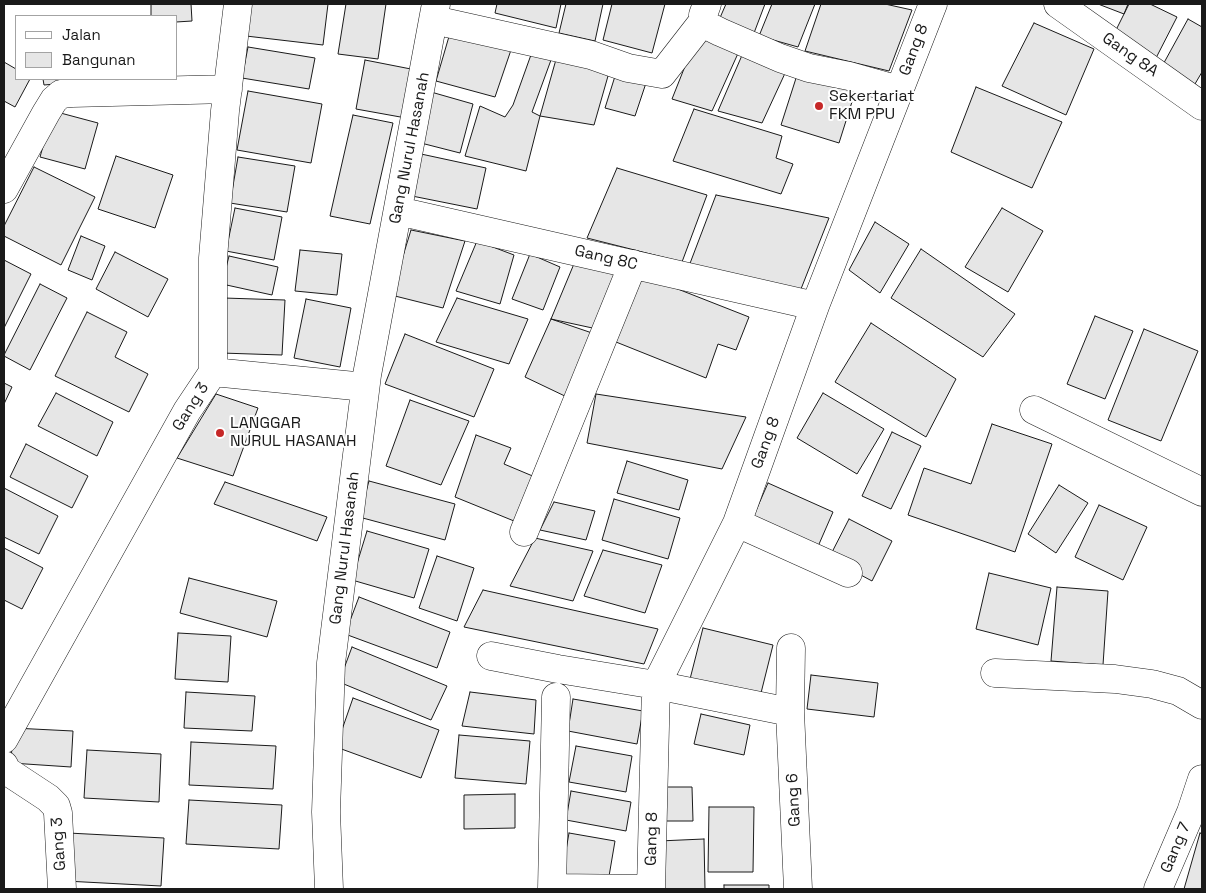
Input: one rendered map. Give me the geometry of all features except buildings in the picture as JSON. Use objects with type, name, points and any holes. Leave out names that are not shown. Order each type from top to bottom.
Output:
[{"type":"street","name":"Gang 3","points":[[4,739],[187,411],[213,372],[213,258],[228,89],[238,4]]},
{"type":"street","name":"Gang 8","points":[[651,889],[656,685],[737,523],[815,306],[932,4]]},
{"type":"street","name":"Gang 8A","points":[[1058,4],[1202,106]]},
{"type":"street","points":[[435,12],[591,55],[628,68],[662,74],[706,12]]},
{"type":"street","name":"Gang Nurul Hasanah","points":[[329,889],[326,812],[331,663],[365,387],[435,12]]},
{"type":"street","points":[[706,12],[706,25],[780,58],[809,68],[849,76],[899,90]]},
{"type":"street","points":[[4,189],[46,113],[54,100],[61,94],[228,89]]},
{"type":"street","name":"Gang 8C","points":[[398,211],[815,306]]},
{"type":"street","points":[[524,532],[633,264]]},
{"type":"street","points":[[213,372],[365,387]]},
{"type":"street","points":[[1034,410],[1202,492]]},
{"type":"street","points":[[737,523],[848,573]]},
{"type":"street","name":"Gang 6","points":[[791,648],[790,712],[798,889]]},
{"type":"street","points":[[491,656],[656,685],[790,712]]},
{"type":"street","points":[[995,673],[1115,679],[1152,684],[1178,691],[1202,705]]},
{"type":"street","points":[[556,698],[552,888],[651,889]]},
{"type":"street","name":"Gang 3","points":[[4,765],[7,771],[48,798],[56,806],[62,889]]},
{"type":"street","name":"Gang 7","points":[[1158,889],[1191,812],[1202,779]]},
{"type":"place","name":"Sekertariat FKM PPU","points":[[819,106]]},
{"type":"place","name":"LANGGAR NURUL HASANAH","points":[[220,433]]}]
